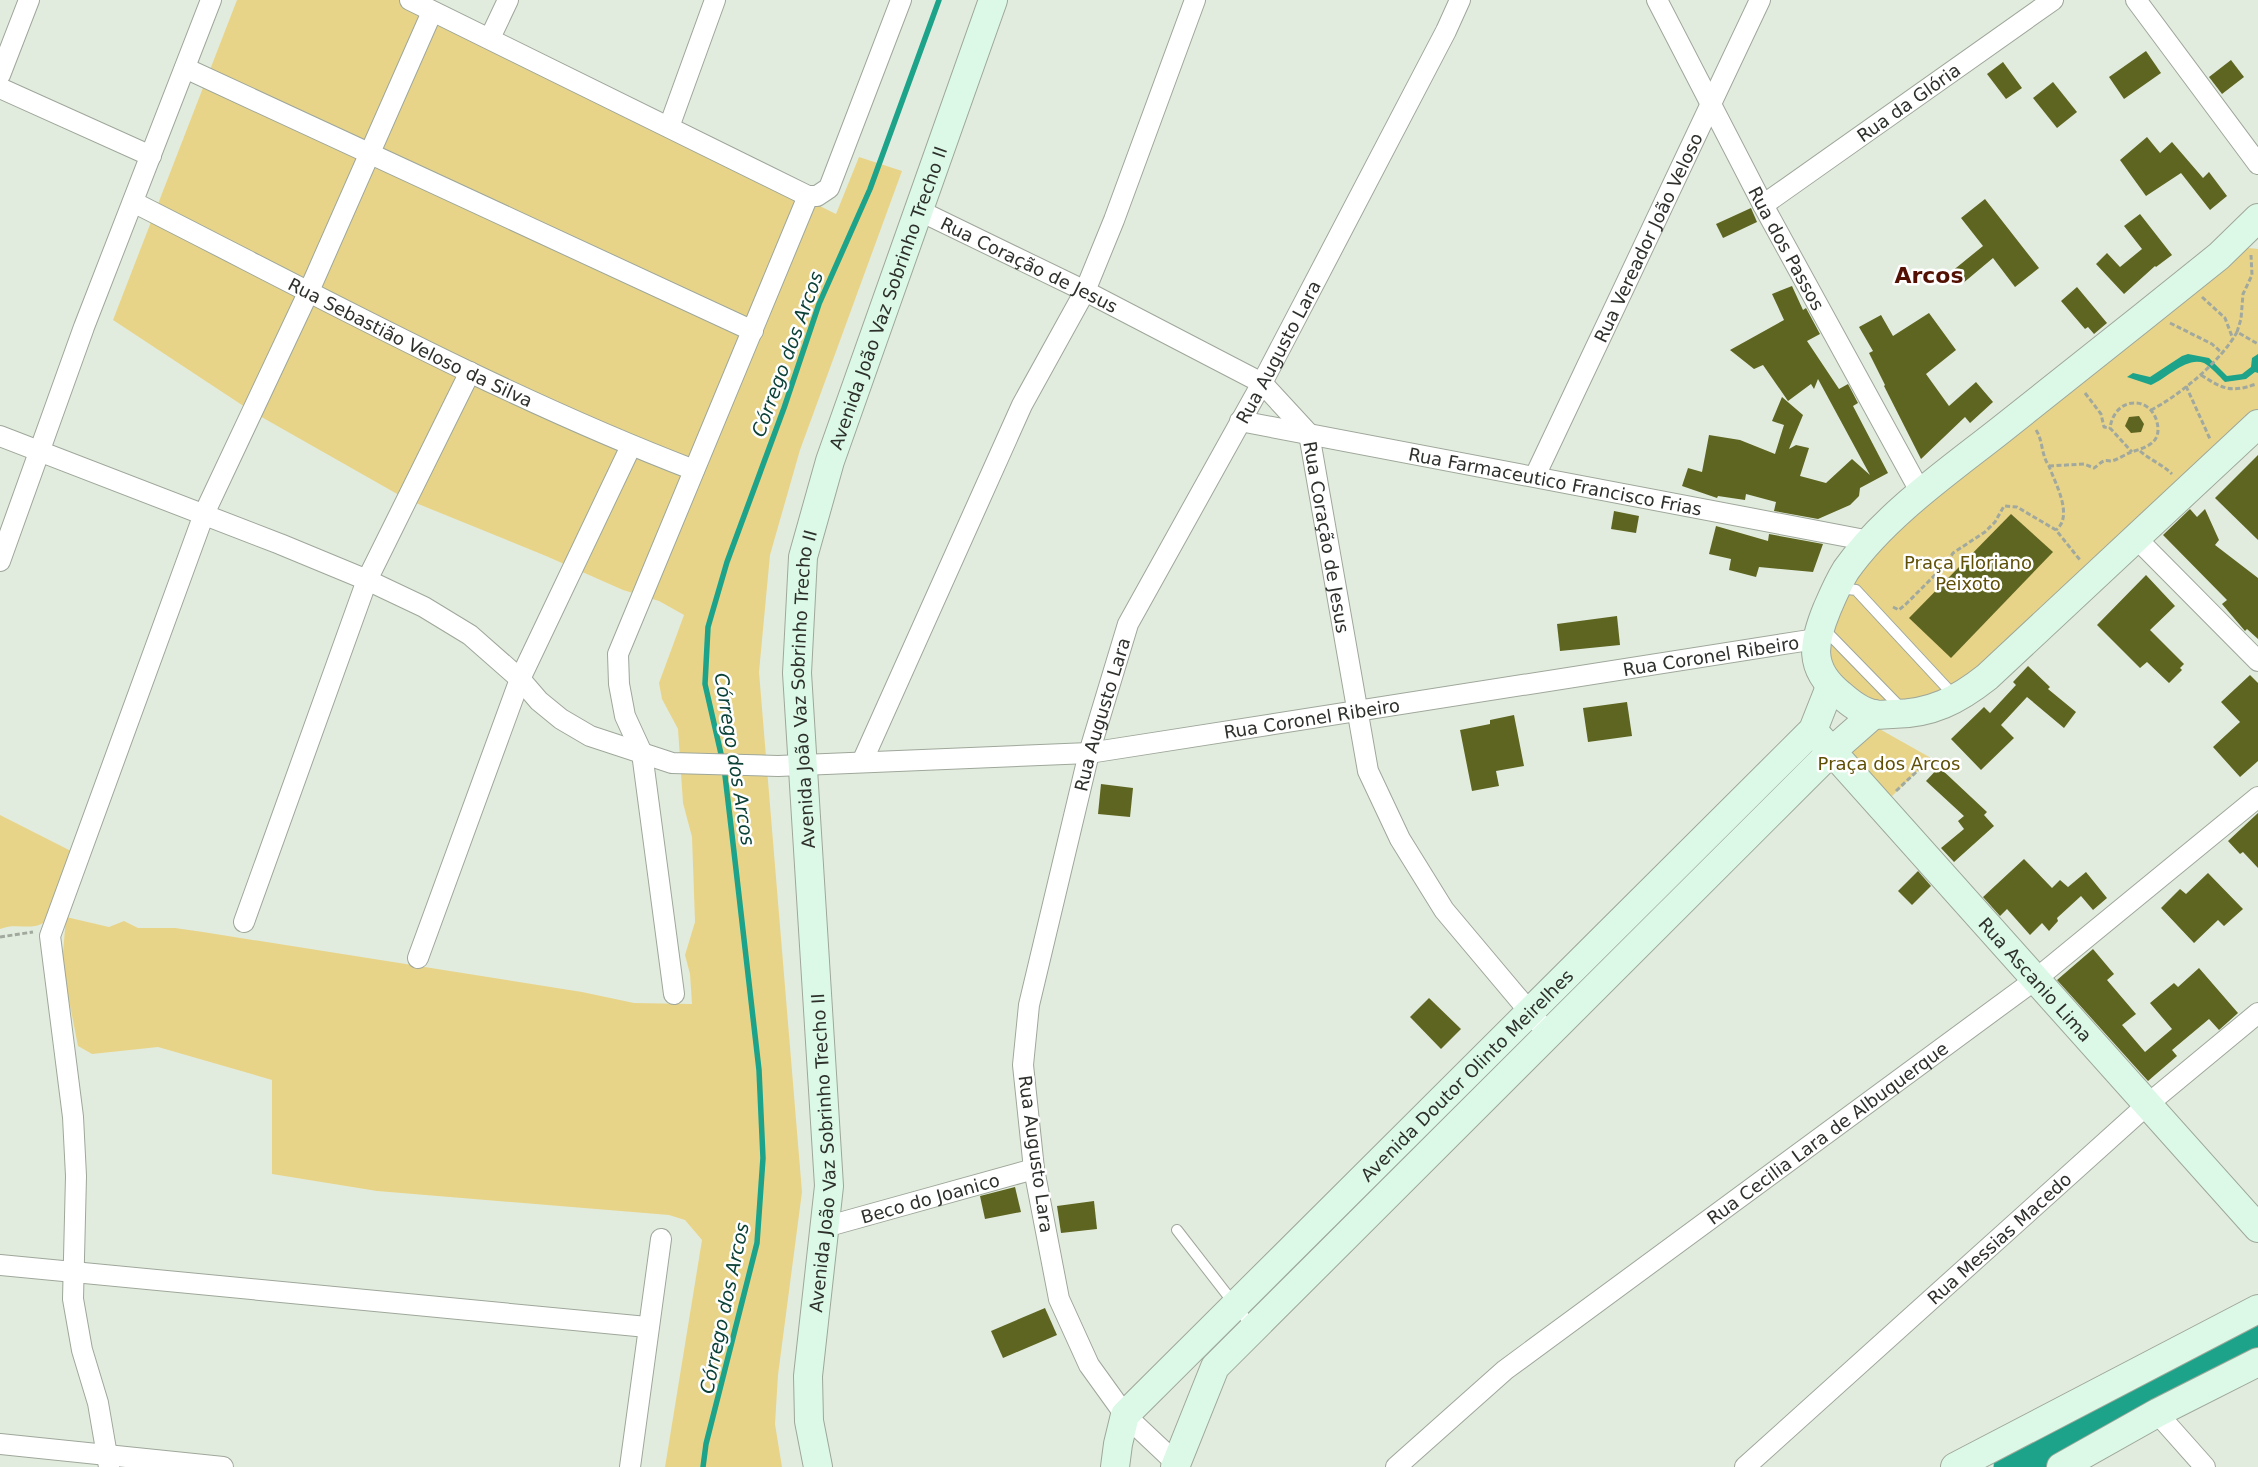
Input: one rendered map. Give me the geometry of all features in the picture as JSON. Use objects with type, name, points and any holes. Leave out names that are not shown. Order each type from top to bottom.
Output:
[{"type":"main road","name":"Avenida João Vaz Sobrinho Trecho II","points":[[818,1467],[809,1421],[808,1376],[829,1186],[790,766],[803,558],[830,462],[993,0]]},
{"type":"main road","points":[[2258,218],[2219,256],[1921,493],[1870,541],[1836,587],[1818,633],[1817,661],[1822,674],[1830,687],[1854,706],[1874,714],[1908,714],[1949,704],[1987,677],[2258,424]]},
{"type":"main road","points":[[2219,256],[2234,247],[2255,245]]},
{"type":"main road","name":"Avenida Doutor Olinto Meirelhes","points":[[1125,1415],[1813,730],[1830,687]]},
{"type":"main road","name":"Avenida Doutor Olinto Meirelhes","points":[[1176,1465],[1214,1367],[1832,751],[1874,714]]},
{"type":"main road","name":"Rua Ascanio Lima","points":[[1813,730],[2258,1228]]},
{"type":"main road","points":[[1670,873],[1689,893]]},
{"type":"main road","points":[[1370,1171],[1391,1191]]},
{"type":"main road","points":[[1955,1467],[2258,1309]]},
{"type":"main road","points":[[2061,1467],[2156,1413],[2258,1362]]},
{"type":"main road","points":[[1115,1467],[1125,1415]]},
{"type":"street","points":[[0,75],[29,0]]},
{"type":"street","points":[[0,561],[41,453],[84,327],[211,0]]},
{"type":"street","points":[[410,0],[808,196],[817,196],[829,188],[901,0]]},
{"type":"street","points":[[490,38],[508,0]]},
{"type":"street","points":[[669,127],[715,0]]},
{"type":"street","points":[[862,762],[1022,405],[1085,291],[1114,220],[1195,0]]},
{"type":"street","name":"Rua Augusto Lara","points":[[1176,1465],[1125,1415],[1089,1365],[1059,1299],[1034,1169],[1023,1065],[1029,1005],[1089,752],[1128,624],[1262,383],[1446,31],[1460,0]]},
{"type":"street","name":"Rua dos Passos","points":[[1657,0],[1763,205],[1921,493]]},
{"type":"street","name":"Rua Vereador João Veloso","points":[[1536,476],[1760,0]]},
{"type":"street","name":"Rua da Glória","points":[[1763,205],[2053,0]]},
{"type":"street","points":[[2136,0],[2258,164]]},
{"type":"street","points":[[108,1461],[98,1403],[87,1372],[77,1326],[72,1273],[76,1176],[73,1118],[50,936],[204,514],[309,291],[432,12]]},
{"type":"street","points":[[185,68],[752,330]]},
{"type":"street","points":[[0,88],[150,156]]},
{"type":"street","points":[[674,994],[642,753],[625,716],[619,684],[618,654],[808,196]]},
{"type":"street","name":"Rua Sebastião Veloso da Silva","points":[[133,202],[470,372],[631,446],[694,470]]},
{"type":"street","name":"Rua Coração de Jesus","points":[[918,210],[1085,291],[1262,383],[1309,434],[1368,771],[1400,839],[1444,910],[1548,1034]]},
{"type":"street","points":[[244,922],[367,580],[470,372]]},
{"type":"street","name":"Rua Farmaceutico Francisco Frias","points":[[1240,421],[1870,541]]},
{"type":"street","name":"Rua Coronel Ribeiro","points":[[0,436],[204,514],[367,580],[424,607],[470,635],[520,680],[539,701],[561,719],[590,736],[672,764],[790,766],[1089,752],[1818,633]]},
{"type":"street","points":[[418,958],[520,680],[631,446]]},
{"type":"street","points":[[2136,538],[2258,661]]},
{"type":"street","name":"Rua Cecilia Lara de Albuquerque","points":[[1396,1467],[1505,1370],[2036,979],[2258,796]]},
{"type":"street","name":"Rua Messias Macedo","points":[[1745,1467],[2148,1104],[2258,1013]]},
{"type":"street","name":"Beco do Joanico","points":[[824,1228],[1034,1169]]},
{"type":"street","points":[[630,1467],[661,1238]]},
{"type":"street","points":[[0,1265],[648,1327]]},
{"type":"street","points":[[2156,1413],[2205,1467]]},
{"type":"street","points":[[0,1444],[108,1461],[223,1467]]},
{"type":"lane","points":[[1836,587],[1856,590],[1947,688],[1949,704]]},
{"type":"lane","points":[[1818,633],[1908,714]]},
{"type":"lane","points":[[1177,1230],[1253,1329]]},
{"type":"path","points":[[2151,410],[2202,374],[2233,339],[2241,319],[2243,294],[2252,274],[2255,245]]},
{"type":"path","points":[[2189,280],[2201,296],[2225,318],[2233,339]]},
{"type":"path","points":[[2152,310],[2168,323],[2204,340],[2221,352]]},
{"type":"path","points":[[2237,332],[2258,344]]},
{"type":"path","points":[[2202,374],[2228,390],[2243,389],[2256,384]]},
{"type":"path","points":[[2070,375],[2096,406],[2101,414],[2104,427],[2110,428],[2132,452]]},
{"type":"path","points":[[2186,386],[2206,431],[2222,459]]},
{"type":"path","points":[[2049,466],[2084,464],[2094,468],[2104,461],[2112,461],[2132,452],[2140,451],[2152,444],[2158,431],[2157,418],[2151,410],[2135,402],[2121,406],[2112,416],[2110,428]]},
{"type":"path","points":[[2023,413],[2039,435],[2045,460],[2049,466],[2064,513],[2061,526],[2056,530]]},
{"type":"path","points":[[2140,451],[2149,459],[2162,464],[2188,491]]},
{"type":"path","points":[[1890,606],[1898,610],[1906,604],[1947,563],[1953,553],[1985,532],[1995,522],[2004,506],[2017,507],[2056,530],[2093,576]]},
{"type":"path","points":[[1882,806],[1931,758]]},
{"type":"path","points":[[0,937],[15,933],[38,932],[50,936]]},
{"type":"green space","points":[[237,0],[403,0],[836,214],[859,157],[902,171],[800,450],[770,555],[759,672],[802,1192],[778,1375],[775,1424],[782,1467],[665,1467],[702,1240],[685,1220],[669,1215],[377,1191],[272,1174],[272,1080],[158,1047],[92,1054],[78,1046],[62,965],[66,917],[109,927],[124,921],[138,928],[175,928],[203,932],[582,992],[634,1003],[692,1004],[690,974],[685,955],[695,922],[692,837],[683,803],[678,729],[662,699],[659,683],[684,615],[659,601],[623,590],[546,556],[406,499],[251,411],[113,320]]},
{"type":"green space","name":"Praça Floriano Peixoto","points":[[2258,249],[2258,421],[1986,675],[1908,712],[1823,625],[1849,570],[2235,250]]},
{"type":"green space","points":[[1821,630],[1904,712],[1832,684]]},
{"type":"green space","name":"Praça dos Arcos","points":[[1876,727],[1931,758],[1888,800],[1846,757]]},
{"type":"green space","points":[[0,815],[71,851],[56,904],[46,921],[39,925],[10,926],[0,929]]},
{"type":"shaded area","points":[[2188,354],[2209,358],[2227,376],[2242,374],[2251,367],[2252,358],[2258,354],[2258,373],[2255,372],[2246,379],[2225,382],[2204,363],[2191,362],[2151,385],[2127,377],[2133,373],[2150,377]]},
{"type":"building","points":[[2146,51],[2161,73],[2124,99],[2109,77]]},
{"type":"building","points":[[2231,60],[2244,77],[2222,94],[2209,77]]},
{"type":"building","points":[[2003,62],[2022,88],[2006,99],[1987,74]]},
{"type":"building","points":[[2053,82],[2077,112],[2057,128],[2033,98]]},
{"type":"building","points":[[2147,137],[2160,153],[2172,142],[2203,178],[2209,172],[2227,196],[2210,210],[2181,173],[2146,196],[2120,160]]},
{"type":"building","points":[[1985,199],[2039,268],[2015,287],[1993,258],[1962,284],[1951,272],[1983,246],[1961,218]]},
{"type":"building","points":[[1751,208],[1757,222],[1723,238],[1716,224]]},
{"type":"building","points":[[2140,214],[2172,255],[2155,266],[2124,294],[2096,264],[2107,253],[2120,267],[2142,249],[2124,226]]},
{"type":"building","points":[[1792,286],[1803,310],[1806,308],[1820,334],[1807,341],[1839,389],[1848,384],[1858,403],[1853,406],[1888,473],[1860,488],[1859,496],[1850,505],[1818,519],[1774,511],[1776,502],[1746,494],[1745,500],[1718,496],[1717,498],[1682,486],[1688,468],[1702,472],[1709,435],[1740,440],[1775,454],[1784,425],[1772,421],[1782,397],[1803,415],[1789,449],[1796,445],[1809,448],[1800,476],[1826,483],[1852,459],[1870,475],[1818,379],[1814,389],[1811,384],[1788,401],[1763,365],[1754,369],[1730,350],[1784,320],[1772,294]]},
{"type":"building","points":[[2077,287],[2107,323],[2094,334],[2088,327],[2085,329],[2061,301]]},
{"type":"building","points":[[1929,313],[1956,350],[1926,374],[1949,406],[1976,382],[1993,402],[1970,423],[1965,417],[1921,459],[1869,353],[1873,351],[1859,327],[1881,315],[1893,336]]},
{"type":"building","points":[[2139,416],[2144,424],[2141,432],[2131,433],[2125,426],[2129,417]]},
{"type":"building","points":[[2258,455],[2258,540],[2215,498]]},
{"type":"building","points":[[2190,509],[2197,517],[2205,509],[2219,540],[2215,545],[2258,578],[2258,639],[2247,629],[2245,631],[2222,604],[2227,600],[2163,535]]},
{"type":"building","points":[[1614,511],[1639,516],[1636,533],[1611,529]]},
{"type":"building","points":[[2011,514],[2053,552],[1951,658],[1909,618]]},
{"type":"building","points":[[1716,526],[1768,541],[1769,534],[1823,544],[1813,572],[1759,567],[1756,577],[1729,570],[1731,559],[1709,554]]},
{"type":"building","points":[[2146,575],[2175,606],[2150,630],[2184,664],[2180,668],[2182,670],[2169,683],[2147,662],[2140,668],[2097,625]]},
{"type":"building","points":[[1617,616],[1620,645],[1560,651],[1557,624]]},
{"type":"building","points":[[2028,666],[2050,687],[2048,689],[2076,712],[2064,728],[2027,697],[2001,725],[2014,738],[1981,770],[1951,739],[1984,707],[1990,713],[2016,685],[2013,682]]},
{"type":"building","points":[[2250,675],[2258,683],[2258,761],[2240,777],[2213,747],[2240,722],[2221,702]]},
{"type":"building","points":[[1627,702],[1632,736],[1588,742],[1583,708]]},
{"type":"building","points":[[1514,715],[1524,766],[1496,771],[1499,786],[1472,791],[1460,730],[1490,724],[1490,720]]},
{"type":"building","points":[[1939,767],[1987,812],[1984,815],[1994,826],[1954,862],[1941,848],[1964,829],[1958,821],[1964,816],[1926,781]]},
{"type":"building","points":[[1101,784],[1133,788],[1130,817],[1098,814]]},
{"type":"building","points":[[2258,813],[2258,868],[2243,852],[2240,854],[2228,841]]},
{"type":"building","points":[[2024,859],[2052,888],[2060,880],[2068,887],[2086,872],[2107,898],[2093,910],[2081,896],[2057,918],[2058,921],[2049,931],[2042,923],[2030,935],[2007,909],[2000,916],[1983,897]]},
{"type":"building","points":[[1918,871],[1931,886],[1912,905],[1898,891]]},
{"type":"building","points":[[2208,873],[2243,909],[2224,926],[2218,920],[2194,943],[2161,908],[2180,889],[2186,894]]},
{"type":"building","points":[[2093,949],[2114,974],[2107,980],[2136,1014],[2122,1025],[2145,1052],[2172,1029],[2150,1003],[2174,983],[2178,987],[2199,968],[2238,1013],[2219,1030],[2209,1019],[2172,1050],[2177,1056],[2148,1081],[2057,980]]},
{"type":"building","points":[[1429,998],[1461,1029],[1441,1049],[1410,1017]]},
{"type":"building","points":[[1015,1187],[1021,1212],[985,1219],[980,1196]]},
{"type":"building","points":[[1094,1201],[1097,1229],[1061,1233],[1057,1206]]},
{"type":"building","points":[[1045,1308],[1057,1335],[1003,1358],[991,1331]]},
{"type":"waterway","name":"Córrego dos Arcos","points":[[703,1467],[706,1444],[757,1243],[763,1158],[759,1070],[724,767],[705,684],[708,627],[727,562],[784,408],[819,304],[870,189],[939,0]]},
{"type":"waterway","points":[[2011,1467],[2258,1337]]},
{"type":"district","name":"Arcos","points":[[1929,275]]}]
